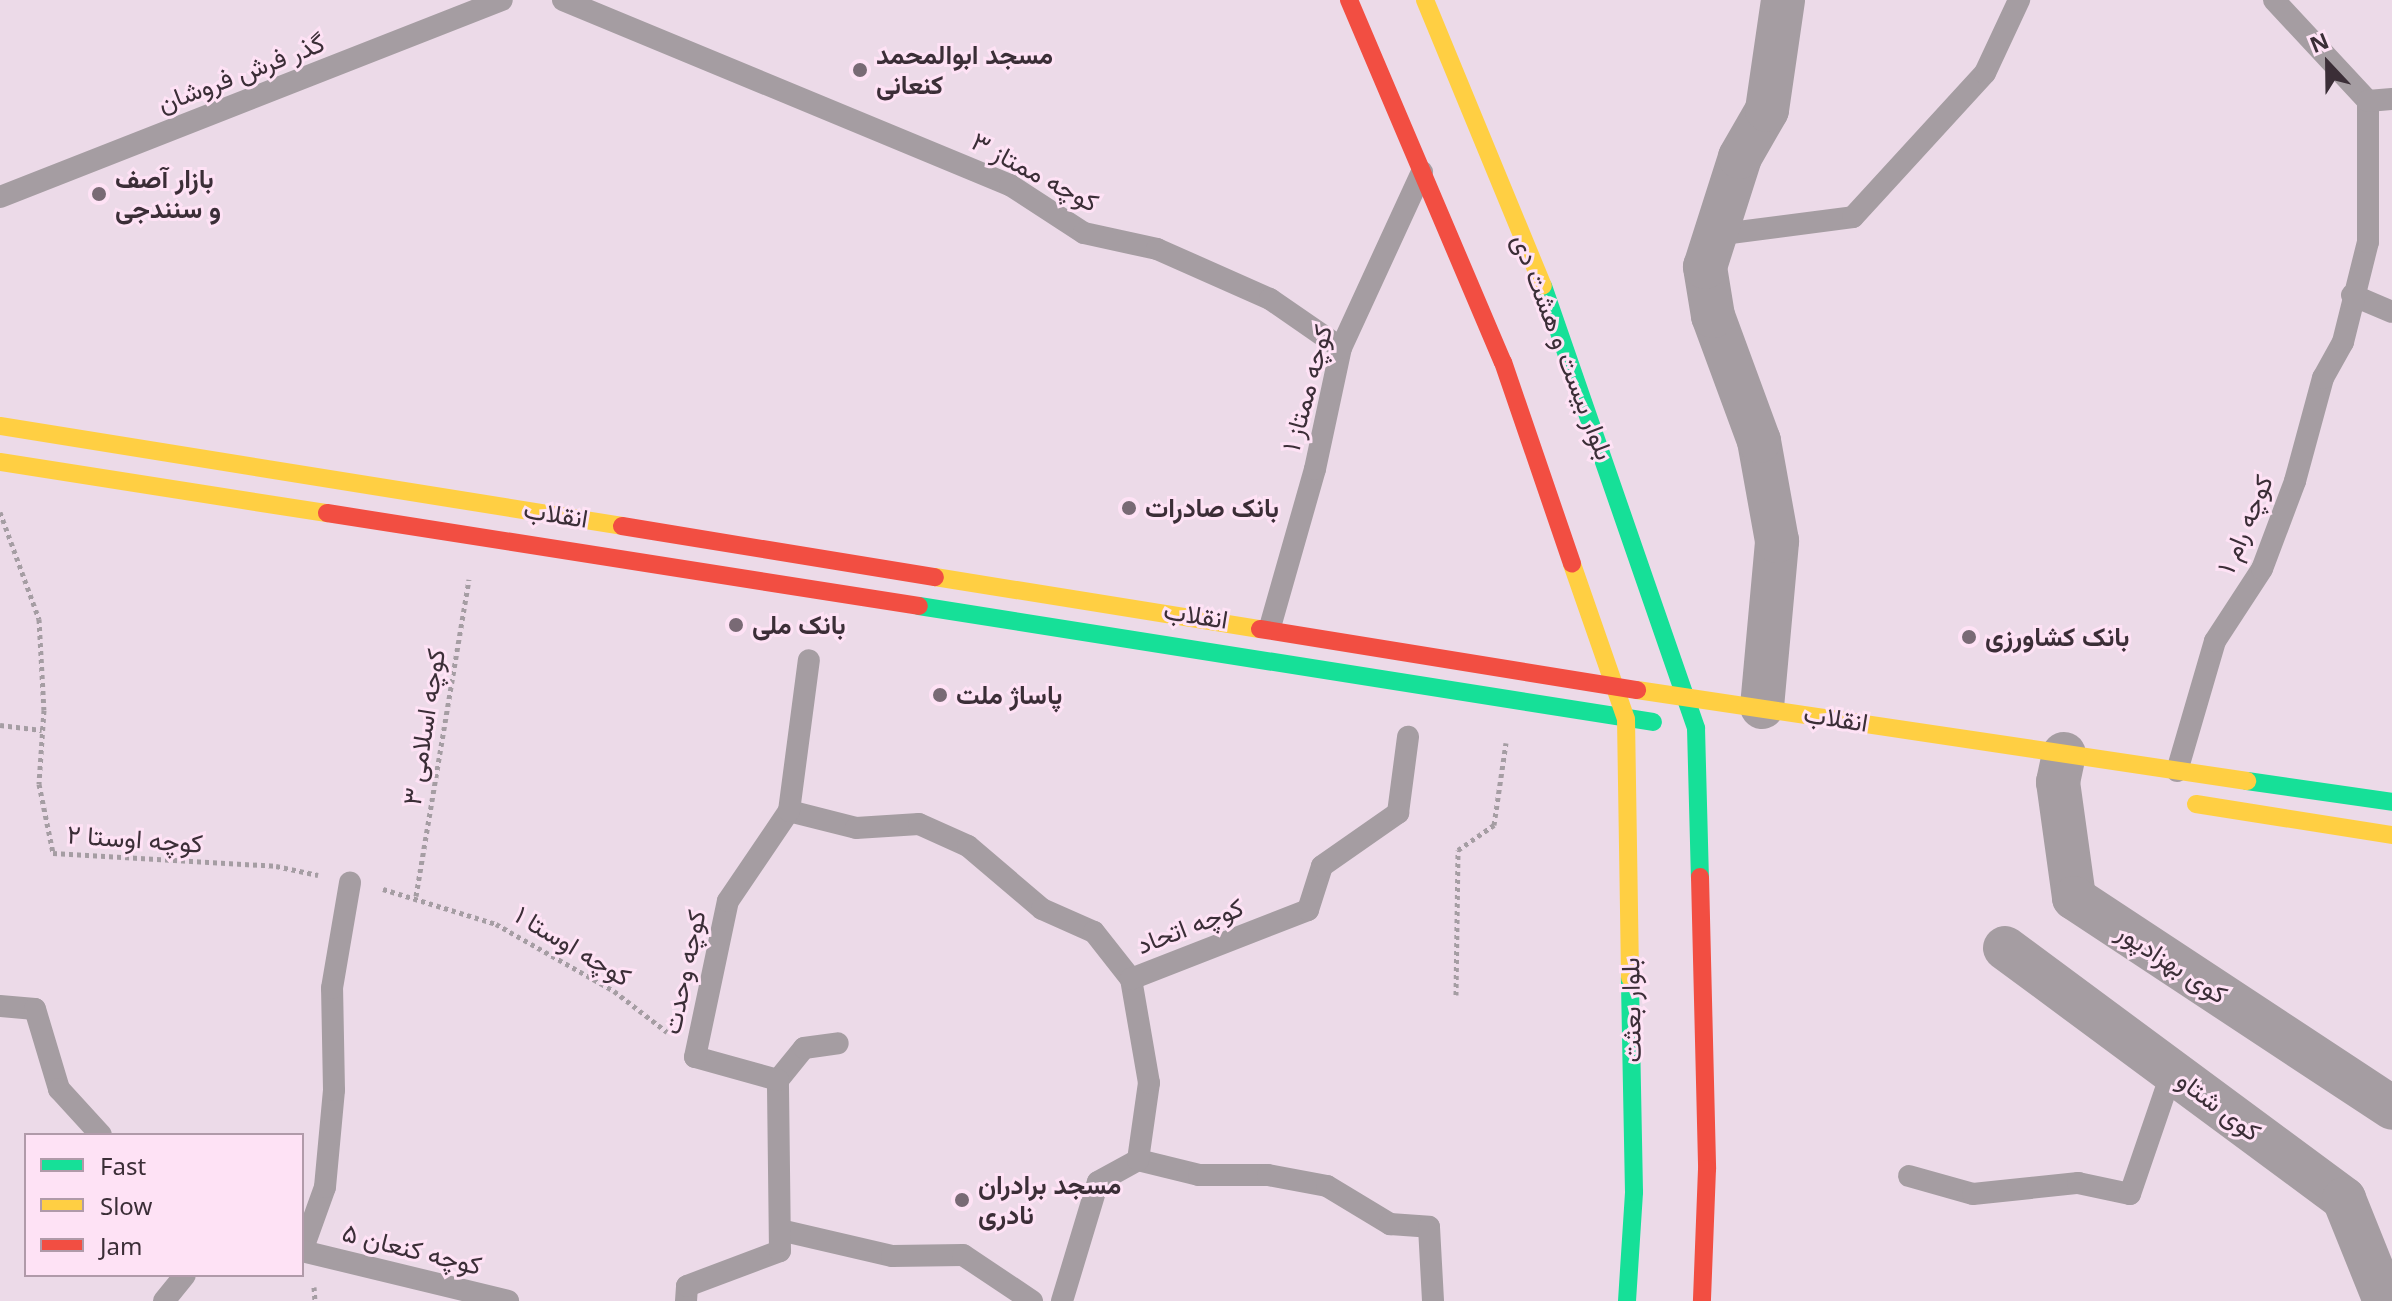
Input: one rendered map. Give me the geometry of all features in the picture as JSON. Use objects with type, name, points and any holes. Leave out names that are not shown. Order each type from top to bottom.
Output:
[{"type":"main road","points":[[1349,0],[1503,362],[1614,686]]},
{"type":"main road","name":"بلوار بیست و هشت دی","points":[[1425,0],[1563,334],[1689,698],[1704,729]]},
{"type":"main road","name":"انقلاب","points":[[0,426],[1270,627],[1689,698],[1762,707],[2060,775],[2177,771],[2392,802]]},
{"type":"main road","name":"انقلاب","points":[[0,462],[1704,729]]},
{"type":"main road","name":"بلوار بعثت","points":[[1614,686],[1626,719],[1634,1192],[1627,1301]]},
{"type":"main road","points":[[1702,1301],[1707,1169],[1704,729]]},
{"type":"main road","points":[[2179,801],[2392,835]]},
{"type":"street","points":[[1762,707],[1777,541],[1759,441],[1713,316],[1705,267],[1740,157],[1767,110],[1783,0]]},
{"type":"street","name":"کوی بهزادپور","points":[[2060,775],[2074,898],[2392,1108]]},
{"type":"street","name":"کوی شتاو","points":[[2005,948],[2344,1199],[2385,1301]]},
{"type":"lane","name":"گذر فرش فروشان","points":[[0,197],[502,0]]},
{"type":"lane","name":"کوچه ممتاز ۳","points":[[563,0],[1010,185],[1084,233],[1157,249],[1256,293],[1341,348]]},
{"type":"lane","points":[[1715,235],[1853,217],[1985,73],[2019,0]]},
{"type":"lane","points":[[2274,0],[2368,101],[2392,99]]},
{"type":"lane","name":"کوچه رام ۱","points":[[2177,771],[2215,641],[2262,569],[2295,481],[2323,378],[2343,342],[2352,295],[2368,242],[2368,101]]},
{"type":"lane","name":"کوچه ممتاز ۱","points":[[1270,627],[1315,469],[1341,348],[1422,172]]},
{"type":"lane","points":[[2352,295],[2392,312]]},
{"type":"lane","name":"کوچه وحدت","points":[[778,1080],[695,1057],[728,901],[789,811],[809,660]]},
{"type":"lane","name":"کوچه اتحاد","points":[[1138,1160],[1149,1083],[1131,979],[1308,910],[1322,866],[1398,813],[1408,737]]},
{"type":"lane","points":[[789,811],[856,828],[919,824],[968,846],[1042,909],[1094,932],[1131,979]]},
{"type":"lane","points":[[304,1245],[325,1187],[334,1090],[332,988],[350,883]]},
{"type":"lane","points":[[0,1006],[35,1009],[59,1089],[99,1133]]},
{"type":"lane","points":[[686,1293],[780,1251],[778,1080],[804,1048],[838,1043]]},
{"type":"lane","points":[[1909,1176],[1973,1194],[2078,1183],[2130,1194],[2172,1071]]},
{"type":"lane","points":[[1062,1301],[1098,1182],[1138,1160],[1199,1175],[1268,1175],[1327,1186],[1390,1224],[1429,1227],[1433,1301]]},
{"type":"lane","points":[[780,1230],[892,1256],[963,1255],[1032,1301]]},
{"type":"lane","name":"کوچه کنعان ۵","points":[[304,1251],[508,1301]]},
{"type":"lane","points":[[164,1301],[183,1277]]},
{"type":"path","name":"کوچه اوستا ۲","points":[[0,512],[39,619],[42,730],[39,784],[53,853],[276,866],[416,896]]},
{"type":"path","name":"کوچه اسلامی ۳","points":[[416,896],[471,566]]},
{"type":"path","points":[[0,725],[42,730]]},
{"type":"path","points":[[1456,995],[1458,850],[1494,825],[1507,739]]},
{"type":"path","name":"کوچه اوستا ۱","points":[[416,896],[496,924],[614,991],[695,1057]]},
{"type":"traffic: fast","points":[[1543,286],[1696,728],[1700,877]]},
{"type":"traffic: fast","points":[[919,606],[1653,722]]},
{"type":"traffic: fast","points":[[2247,781],[2392,802]]},
{"type":"traffic: fast","points":[[1627,1301],[1634,1192],[1630,978]]},
{"type":"traffic: slow","points":[[1425,0],[1543,286]]},
{"type":"traffic: slow","points":[[0,426],[622,526]]},
{"type":"traffic: slow","points":[[0,462],[327,513]]},
{"type":"traffic: slow","points":[[1572,564],[1626,719],[1630,978]]},
{"type":"traffic: slow","points":[[935,577],[1260,629]]},
{"type":"traffic: slow","points":[[1637,690],[2247,781]]},
{"type":"traffic: slow","points":[[2196,804],[2392,835]]},
{"type":"traffic: jam","points":[[1349,0],[1503,362],[1572,564]]},
{"type":"traffic: jam","points":[[327,513],[919,606]]},
{"type":"traffic: jam","points":[[622,526],[935,577]]},
{"type":"traffic: jam","points":[[1260,629],[1637,690]]},
{"type":"traffic: jam","points":[[1700,877],[1707,1169],[1702,1301]]},
{"type":"place","name":"مسجد ابوالمحمد کنعانی","points":[[860,70]]},
{"type":"place","name":"بازار آصف و سنندجی","points":[[99,194]]},
{"type":"place","name":"بانک صادرات","points":[[1129,508]]},
{"type":"place","name":"بانک ملی","points":[[736,625]]},
{"type":"place","name":"بانک کشاورزی","points":[[1969,637]]},
{"type":"place","name":"پاساژ ملت","points":[[940,695]]},
{"type":"place","name":"مسجد برادران نادری","points":[[962,1200]]}]
